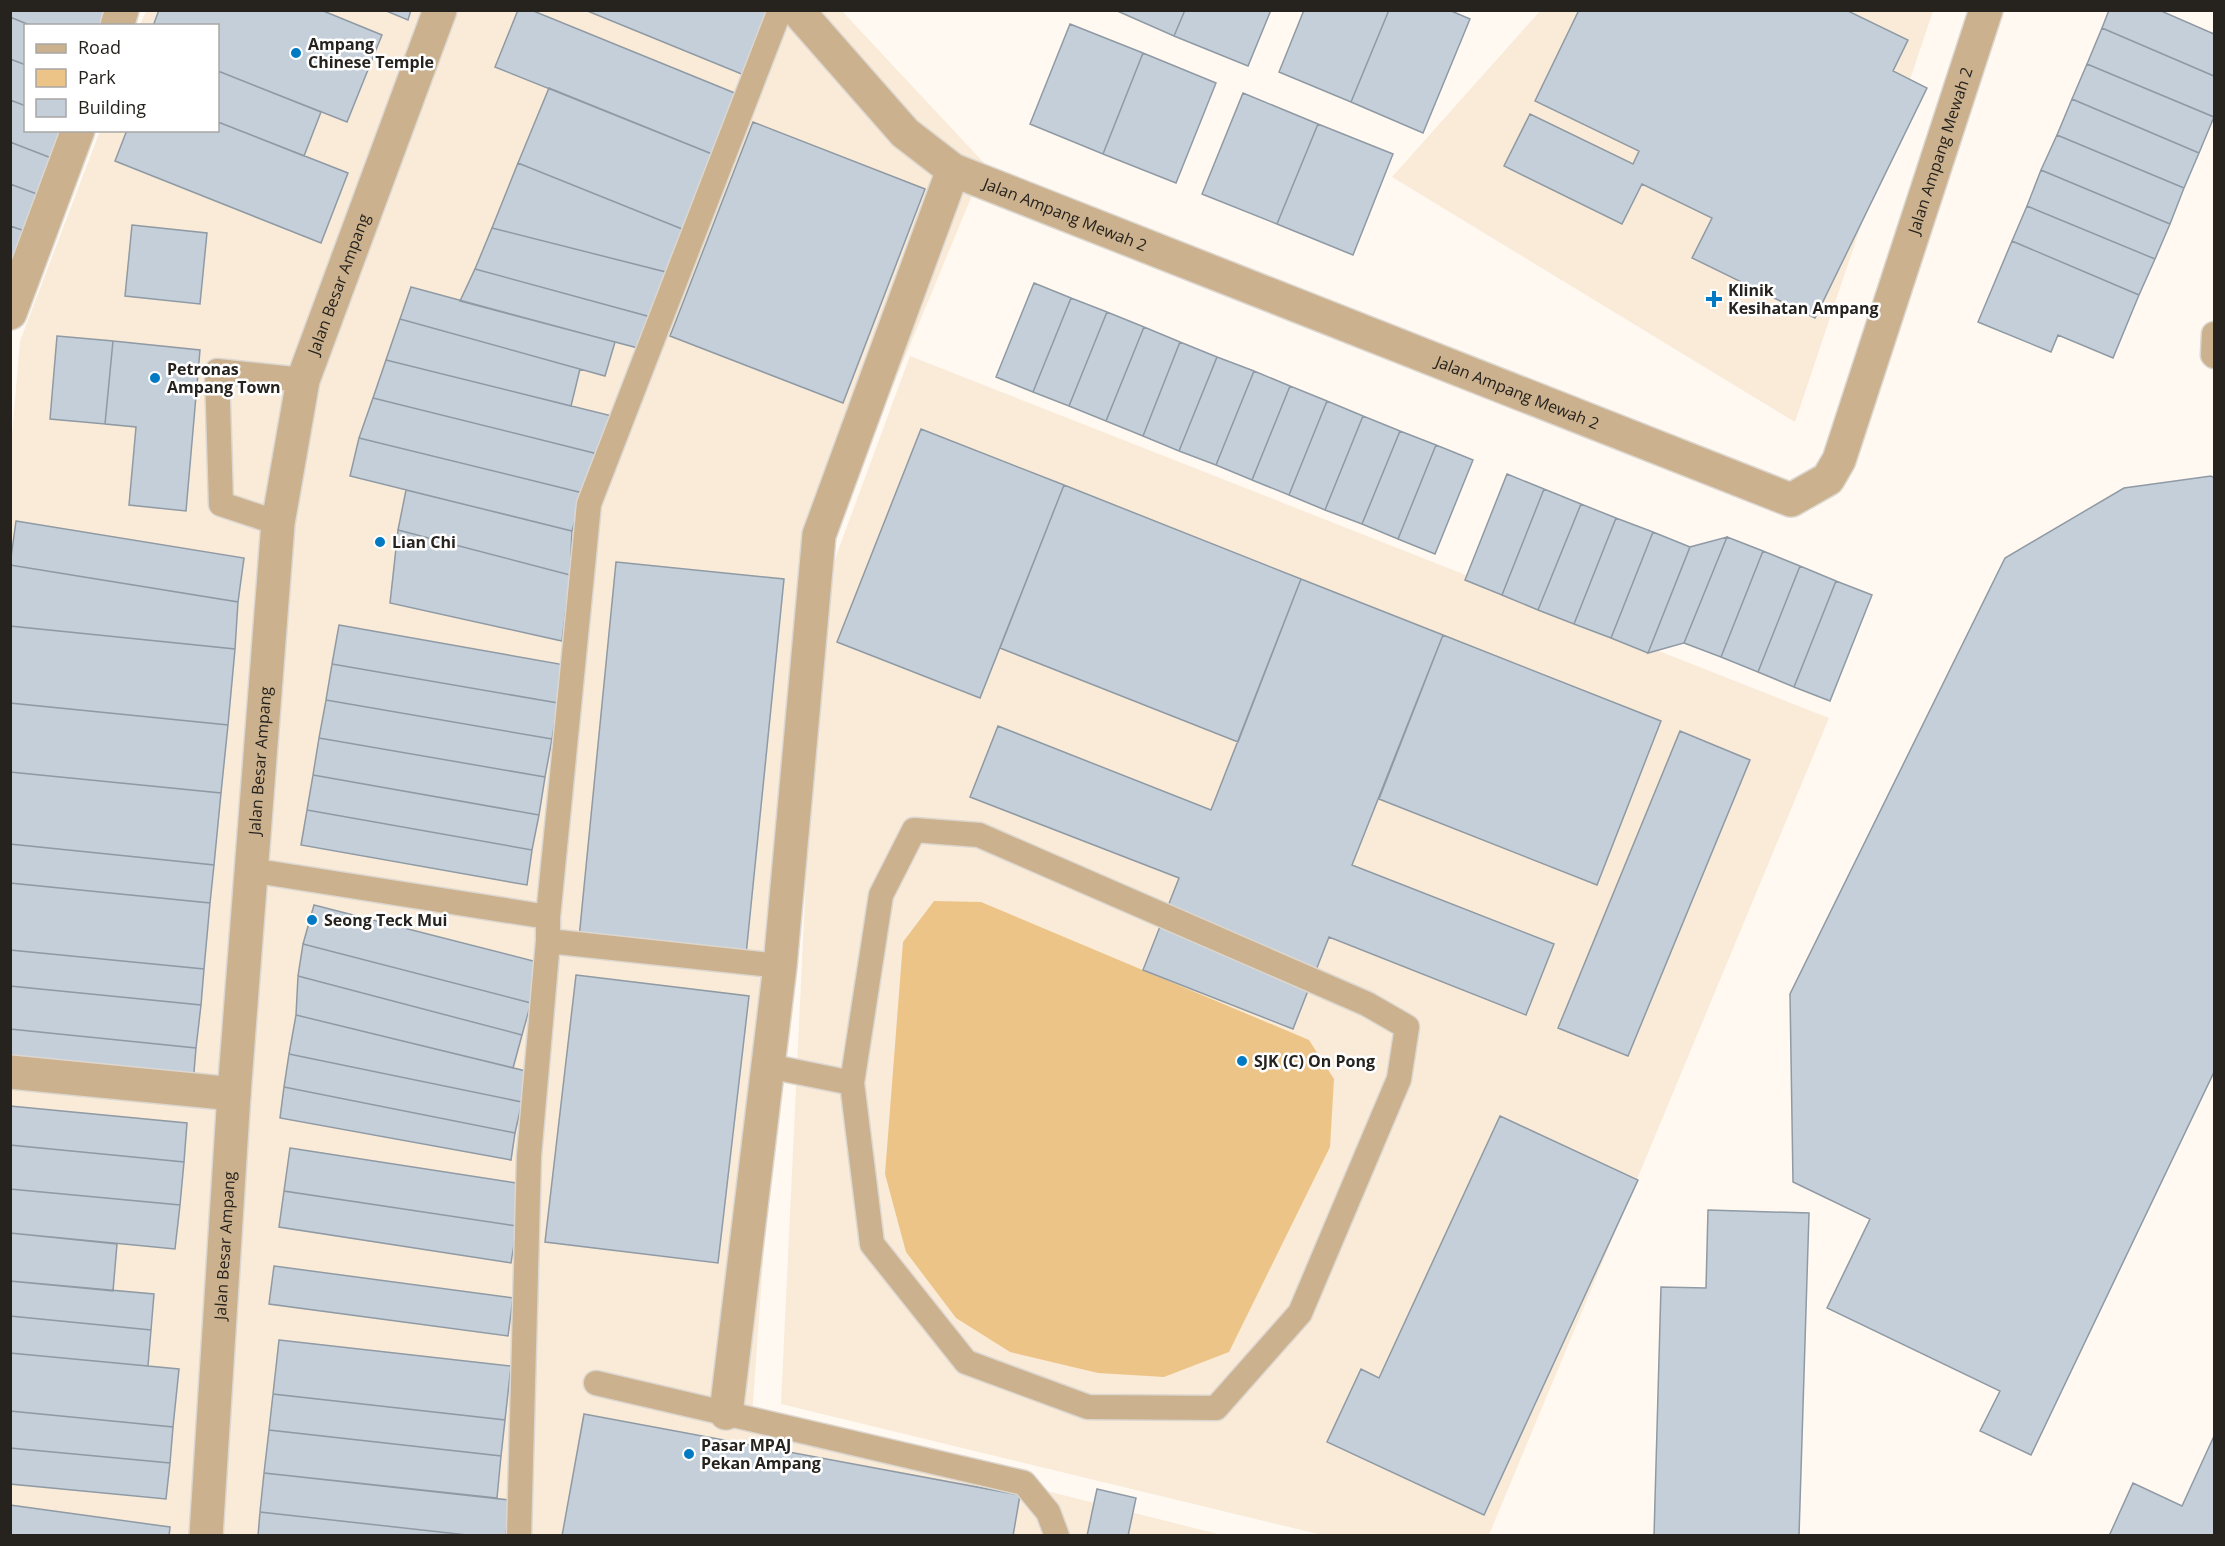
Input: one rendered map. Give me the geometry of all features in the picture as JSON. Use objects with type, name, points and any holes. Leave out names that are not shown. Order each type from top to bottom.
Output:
[{"type":"street","name":"Jalan Besar Ampang","points":[[206,1536],[250,870],[279,524],[303,380],[440,10]]},
{"type":"street","name":"Jalan Ampang Mewah 2","points":[[797,10],[905,133],[953,170],[1791,500],[1828,479],[1839,460],[1986,10]]},
{"type":"street","points":[[10,313],[77,132]]},
{"type":"street","points":[[726,1413],[780,966],[819,535],[953,170]]},
{"type":"street","points":[[10,1072],[234,1094]]},
{"type":"lane","points":[[519,1536],[528,1156],[548,942],[548,918],[589,504],[780,10]]},
{"type":"lane","points":[[2214,334],[2214,356]]},
{"type":"lane","points":[[279,524],[221,504],[216,371],[303,380]]},
{"type":"lane","points":[[914,830],[979,835],[1367,1004],[1407,1027],[1399,1079],[1300,1313],[1216,1408],[1088,1407],[966,1362],[872,1244],[852,1083],[881,895],[914,830]]},
{"type":"lane","points":[[250,870],[548,918]]},
{"type":"lane","points":[[548,942],[780,966]]},
{"type":"lane","points":[[768,1066],[852,1083]]},
{"type":"lane","points":[[596,1383],[1024,1483],[1048,1512],[1057,1536]]},
{"type":"shaded area","points":[[146,11],[842,11],[985,164],[811,584],[752,1417],[1222,1535],[11,1536],[11,446],[20,341],[100,132],[219,132],[219,24],[140,24]]},
{"type":"shaded area","name":"Klinik Kesihatan Ampang","points":[[1540,11],[1933,11],[1795,422],[1392,177]]},
{"type":"shaded area","name":"SJK (C) On Pong","points":[[910,356],[1829,718],[1489,1535],[1322,1535],[781,1404],[819,602]]},
{"type":"green space","points":[[934,901],[981,902],[1309,1040],[1334,1079],[1330,1147],[1229,1352],[1164,1377],[1098,1373],[1010,1352],[956,1318],[906,1252],[885,1174],[903,942]]},
{"type":"building","points":[[10,10],[101,10],[115,16],[112,24],[27,24],[10,17]]},
{"type":"building","name":"Ampang Chinese Temple","points":[[159,10],[321,10],[382,35],[347,122],[219,71],[219,24],[154,24]]},
{"type":"building","points":[[384,10],[411,10],[408,20]]},
{"type":"building","points":[[518,10],[531,10],[742,96],[717,156],[495,67]]},
{"type":"building","points":[[585,10],[770,10],[744,75]]},
{"type":"building","points":[[1115,10],[1185,10],[1174,36]]},
{"type":"building","points":[[1185,10],[1271,10],[1248,66],[1174,36]]},
{"type":"building","points":[[1304,10],[1389,10],[1351,102],[1279,72]]},
{"type":"building","points":[[1389,10],[1449,10],[1470,19],[1423,133],[1351,102]]},
{"type":"building","points":[[1579,10],[1846,10],[1908,40],[1893,71],[1927,88],[1815,318],[1692,258],[1712,218],[1642,184],[1622,224],[1504,166],[1530,114],[1633,164],[1639,151],[1535,101]]},
{"type":"building","points":[[2109,10],[2159,10],[2214,34],[2214,76],[2102,28]]},
{"type":"building","points":[[10,17],[27,24],[24,24],[24,64],[10,59]]},
{"type":"building","points":[[1070,24],[1143,53],[1103,154],[1030,124]]},
{"type":"building","points":[[2102,28],[2214,76],[2214,117],[2087,64]]},
{"type":"building","points":[[1143,53],[1216,83],[1176,183],[1103,154]]},
{"type":"building","points":[[10,59],[24,64],[24,105],[10,100]]},
{"type":"building","points":[[2087,64],[2214,117],[2199,153],[2072,99]]},
{"type":"building","points":[[219,71],[321,112],[304,156],[219,122]]},
{"type":"building","points":[[549,88],[717,156],[687,231],[518,163]]},
{"type":"building","points":[[1243,93],[1318,124],[1277,224],[1202,194]]},
{"type":"building","points":[[2072,99],[2199,153],[2184,188],[2057,135]]},
{"type":"building","points":[[10,100],[24,105],[24,132],[70,132],[59,161],[10,142]]},
{"type":"building","points":[[219,122],[348,173],[321,243],[115,161],[126,132],[219,132]]},
{"type":"building","points":[[753,122],[925,189],[843,403],[670,336]]},
{"type":"building","points":[[1318,124],[1393,154],[1353,255],[1277,224]]},
{"type":"building","points":[[2057,135],[2184,188],[2170,224],[2041,170]]},
{"type":"building","points":[[10,142],[59,161],[45,197],[10,184]]},
{"type":"building","points":[[518,163],[687,231],[670,273],[492,228]]},
{"type":"building","points":[[2041,170],[2170,224],[2155,259],[2027,206]]},
{"type":"building","points":[[10,184],[45,197],[31,233],[10,226]]},
{"type":"building","points":[[2027,206],[2155,259],[2139,295],[2012,241]]},
{"type":"building","points":[[132,225],[207,233],[200,304],[125,296]]},
{"type":"building","points":[[10,226],[31,233],[10,268]]},
{"type":"building","points":[[492,228],[670,273],[651,317],[475,269]]},
{"type":"building","points":[[2012,241],[2139,295],[2113,358],[2058,335],[2051,352],[1978,322]]},
{"type":"building","points":[[475,269],[651,317],[638,348],[460,301]]},
{"type":"building","points":[[1034,283],[1071,298],[1033,392],[996,377]]},
{"type":"building","points":[[411,287],[615,342],[605,376],[400,319]]},
{"type":"building","points":[[1071,298],[1107,312],[1069,406],[1033,392]]},
{"type":"building","points":[[1107,312],[1144,327],[1106,421],[1069,406]]},
{"type":"building","points":[[400,319],[580,369],[571,406],[386,360]]},
{"type":"building","points":[[1144,327],[1180,342],[1143,436],[1106,421]]},
{"type":"building","points":[[57,336],[113,341],[105,424],[50,419]]},
{"type":"building","points":[[113,341],[200,350],[186,511],[129,505],[136,427],[105,424]]},
{"type":"building","points":[[1180,342],[1217,357],[1179,451],[1143,436]]},
{"type":"building","points":[[1217,357],[1254,371],[1216,465],[1179,451]]},
{"type":"building","points":[[386,360],[612,416],[598,454],[373,398]]},
{"type":"building","points":[[1254,371],[1290,386],[1252,480],[1216,465]]},
{"type":"building","points":[[1290,386],[1327,401],[1289,495],[1252,480]]},
{"type":"building","points":[[373,398],[598,454],[583,493],[359,438]]},
{"type":"building","points":[[1327,401],[1363,416],[1325,510],[1289,495]]},
{"type":"building","points":[[1363,416],[1400,431],[1362,524],[1325,510]]},
{"type":"building","points":[[921,429],[1064,485],[980,698],[837,642]]},
{"type":"building","points":[[1400,431],[1436,445],[1398,539],[1362,524]]},
{"type":"building","points":[[359,438],[583,493],[572,531],[350,476]]},
{"type":"building","points":[[1436,445],[1473,460],[1435,554],[1398,539]]},
{"type":"building","points":[[1507,474],[1544,489],[1502,595],[1465,580]]},
{"type":"building","points":[[2211,476],[2214,478],[2214,1072],[2031,1455],[1980,1431],[2000,1391],[1827,1308],[1870,1219],[1793,1182],[1790,994],[2005,558],[2124,488]]},
{"type":"building","points":[[1064,485],[1301,579],[1238,742],[1000,648]]},
{"type":"building","points":[[1544,489],[1581,504],[1538,610],[1502,595]]},
{"type":"building","points":[[406,490],[572,531],[570,575],[398,530]]},
{"type":"building","points":[[1581,504],[1616,518],[1574,624],[1538,610]]},
{"type":"building","points":[[1616,518],[1653,532],[1611,638],[1574,624]]},
{"type":"building","points":[[16,521],[244,558],[238,602],[10,565]]},
{"type":"building","points":[[398,530],[570,575],[562,641],[390,603]]},
{"type":"building","points":[[1653,532],[1690,547],[1648,653],[1611,638]]},
{"type":"building","points":[[1727,537],[1684,643],[1648,653],[1690,547]]},
{"type":"building","points":[[1727,537],[1763,551],[1721,657],[1684,643]]},
{"type":"building","points":[[1763,551],[1800,566],[1758,672],[1721,657]]},
{"type":"building","points":[[616,562],[784,579],[746,955],[579,938]]},
{"type":"building","points":[[10,565],[238,602],[235,649],[10,626]]},
{"type":"building","points":[[1800,566],[1836,581],[1794,687],[1758,672]]},
{"type":"building","points":[[1301,579],[1443,635],[1352,865],[1554,944],[1526,1015],[1329,937],[1293,1029],[1143,970],[1179,878],[970,797],[998,726],[1211,810]]},
{"type":"building","points":[[1836,581],[1872,595],[1830,701],[1794,687]]},
{"type":"building","points":[[339,625],[565,665],[558,703],[332,664]]},
{"type":"building","points":[[10,626],[235,649],[228,725],[10,703]]},
{"type":"building","points":[[1443,635],[1661,721],[1597,885],[1379,799]]},
{"type":"building","points":[[332,664],[558,703],[552,739],[326,700]]},
{"type":"building","points":[[326,700],[552,739],[545,777],[319,738]]},
{"type":"building","points":[[10,703],[228,725],[221,793],[10,772]]},
{"type":"building","points":[[1680,731],[1750,760],[1628,1056],[1558,1028]]},
{"type":"building","points":[[319,738],[545,777],[539,815],[313,775]]},
{"type":"building","points":[[10,772],[221,793],[214,865],[10,844]]},
{"type":"building","points":[[313,775],[539,815],[532,850],[307,810]]},
{"type":"building","points":[[307,810],[532,850],[527,885],[301,845]]},
{"type":"building","points":[[10,844],[214,865],[210,903],[10,883]]},
{"type":"building","points":[[10,883],[210,903],[204,969],[10,950]]},
{"type":"building","points":[[314,905],[541,963],[531,1003],[303,944]]},
{"type":"building","points":[[303,944],[531,1003],[522,1035],[298,976]]},
{"type":"building","points":[[10,950],[204,969],[201,1005],[10,986]]},
{"type":"building","points":[[576,975],[749,996],[718,1263],[545,1242]]},
{"type":"building","points":[[298,976],[522,1035],[513,1068],[296,1015]]},
{"type":"building","points":[[10,986],[201,1005],[196,1048],[10,1029]]},
{"type":"building","points":[[296,1015],[526,1071],[522,1102],[289,1054]]},
{"type":"building","points":[[10,1029],[196,1048],[193,1084],[10,1066]]},
{"type":"building","points":[[289,1054],[522,1102],[515,1133],[284,1087]]},
{"type":"building","points":[[284,1087],[515,1133],[511,1160],[280,1118]]},
{"type":"building","points":[[10,1106],[187,1123],[184,1162],[10,1145]]},
{"type":"building","points":[[1500,1116],[1638,1180],[1484,1515],[1327,1442],[1361,1369],[1379,1378]]},
{"type":"building","points":[[10,1145],[184,1162],[180,1205],[10,1189]]},
{"type":"building","points":[[290,1148],[523,1184],[517,1226],[284,1191]]},
{"type":"building","points":[[10,1189],[180,1205],[175,1249],[10,1233]]},
{"type":"building","points":[[284,1191],[517,1226],[511,1263],[279,1227]]},
{"type":"building","points":[[1708,1210],[1809,1213],[1799,1536],[1654,1536],[1661,1287],[1706,1288]]},
{"type":"building","points":[[10,1233],[117,1244],[113,1291],[10,1281]]},
{"type":"building","points":[[274,1266],[513,1298],[508,1336],[269,1304]]},
{"type":"building","points":[[10,1281],[154,1294],[151,1330],[10,1316]]},
{"type":"building","points":[[10,1316],[151,1330],[148,1366],[10,1353]]},
{"type":"building","points":[[279,1340],[511,1366],[505,1420],[273,1394]]},
{"type":"building","points":[[10,1353],[179,1369],[173,1427],[10,1411]]},
{"type":"building","points":[[273,1394],[505,1420],[501,1456],[269,1430]]},
{"type":"building","points":[[10,1411],[173,1427],[170,1463],[10,1448]]},
{"type":"building","name":"Pasar MPAJ Pekan Ampang","points":[[584,1414],[1020,1495],[1013,1536],[562,1536]]},
{"type":"building","points":[[269,1430],[501,1456],[497,1498],[264,1473]]},
{"type":"building","points":[[2214,1436],[2214,1536],[2109,1536],[2133,1483],[2182,1506]]},
{"type":"building","points":[[10,1448],[170,1463],[166,1499],[10,1484]]},
{"type":"building","points":[[264,1473],[509,1500],[506,1536],[476,1536],[260,1512]]},
{"type":"building","points":[[1097,1489],[1136,1498],[1128,1536],[1087,1536]]},
{"type":"building","points":[[10,1505],[170,1527],[169,1536],[10,1536]]},
{"type":"building","points":[[260,1512],[476,1536],[258,1536]]},
{"type":"place","name":"Ampang Chinese Temple","points":[[296,53]]},
{"type":"place","name":"Klinik Kesihatan Ampang","points":[[1714,299]]},
{"type":"place","name":"Petronas Ampang Town","points":[[155,378]]},
{"type":"place","name":"Lian Chi","points":[[380,542]]},
{"type":"place","name":"Seong Teck Mui","points":[[312,920]]},
{"type":"place","name":"SJK (C) On Pong","points":[[1242,1061]]},
{"type":"place","name":"Pasar MPAJ Pekan Ampang","points":[[689,1454]]}]
